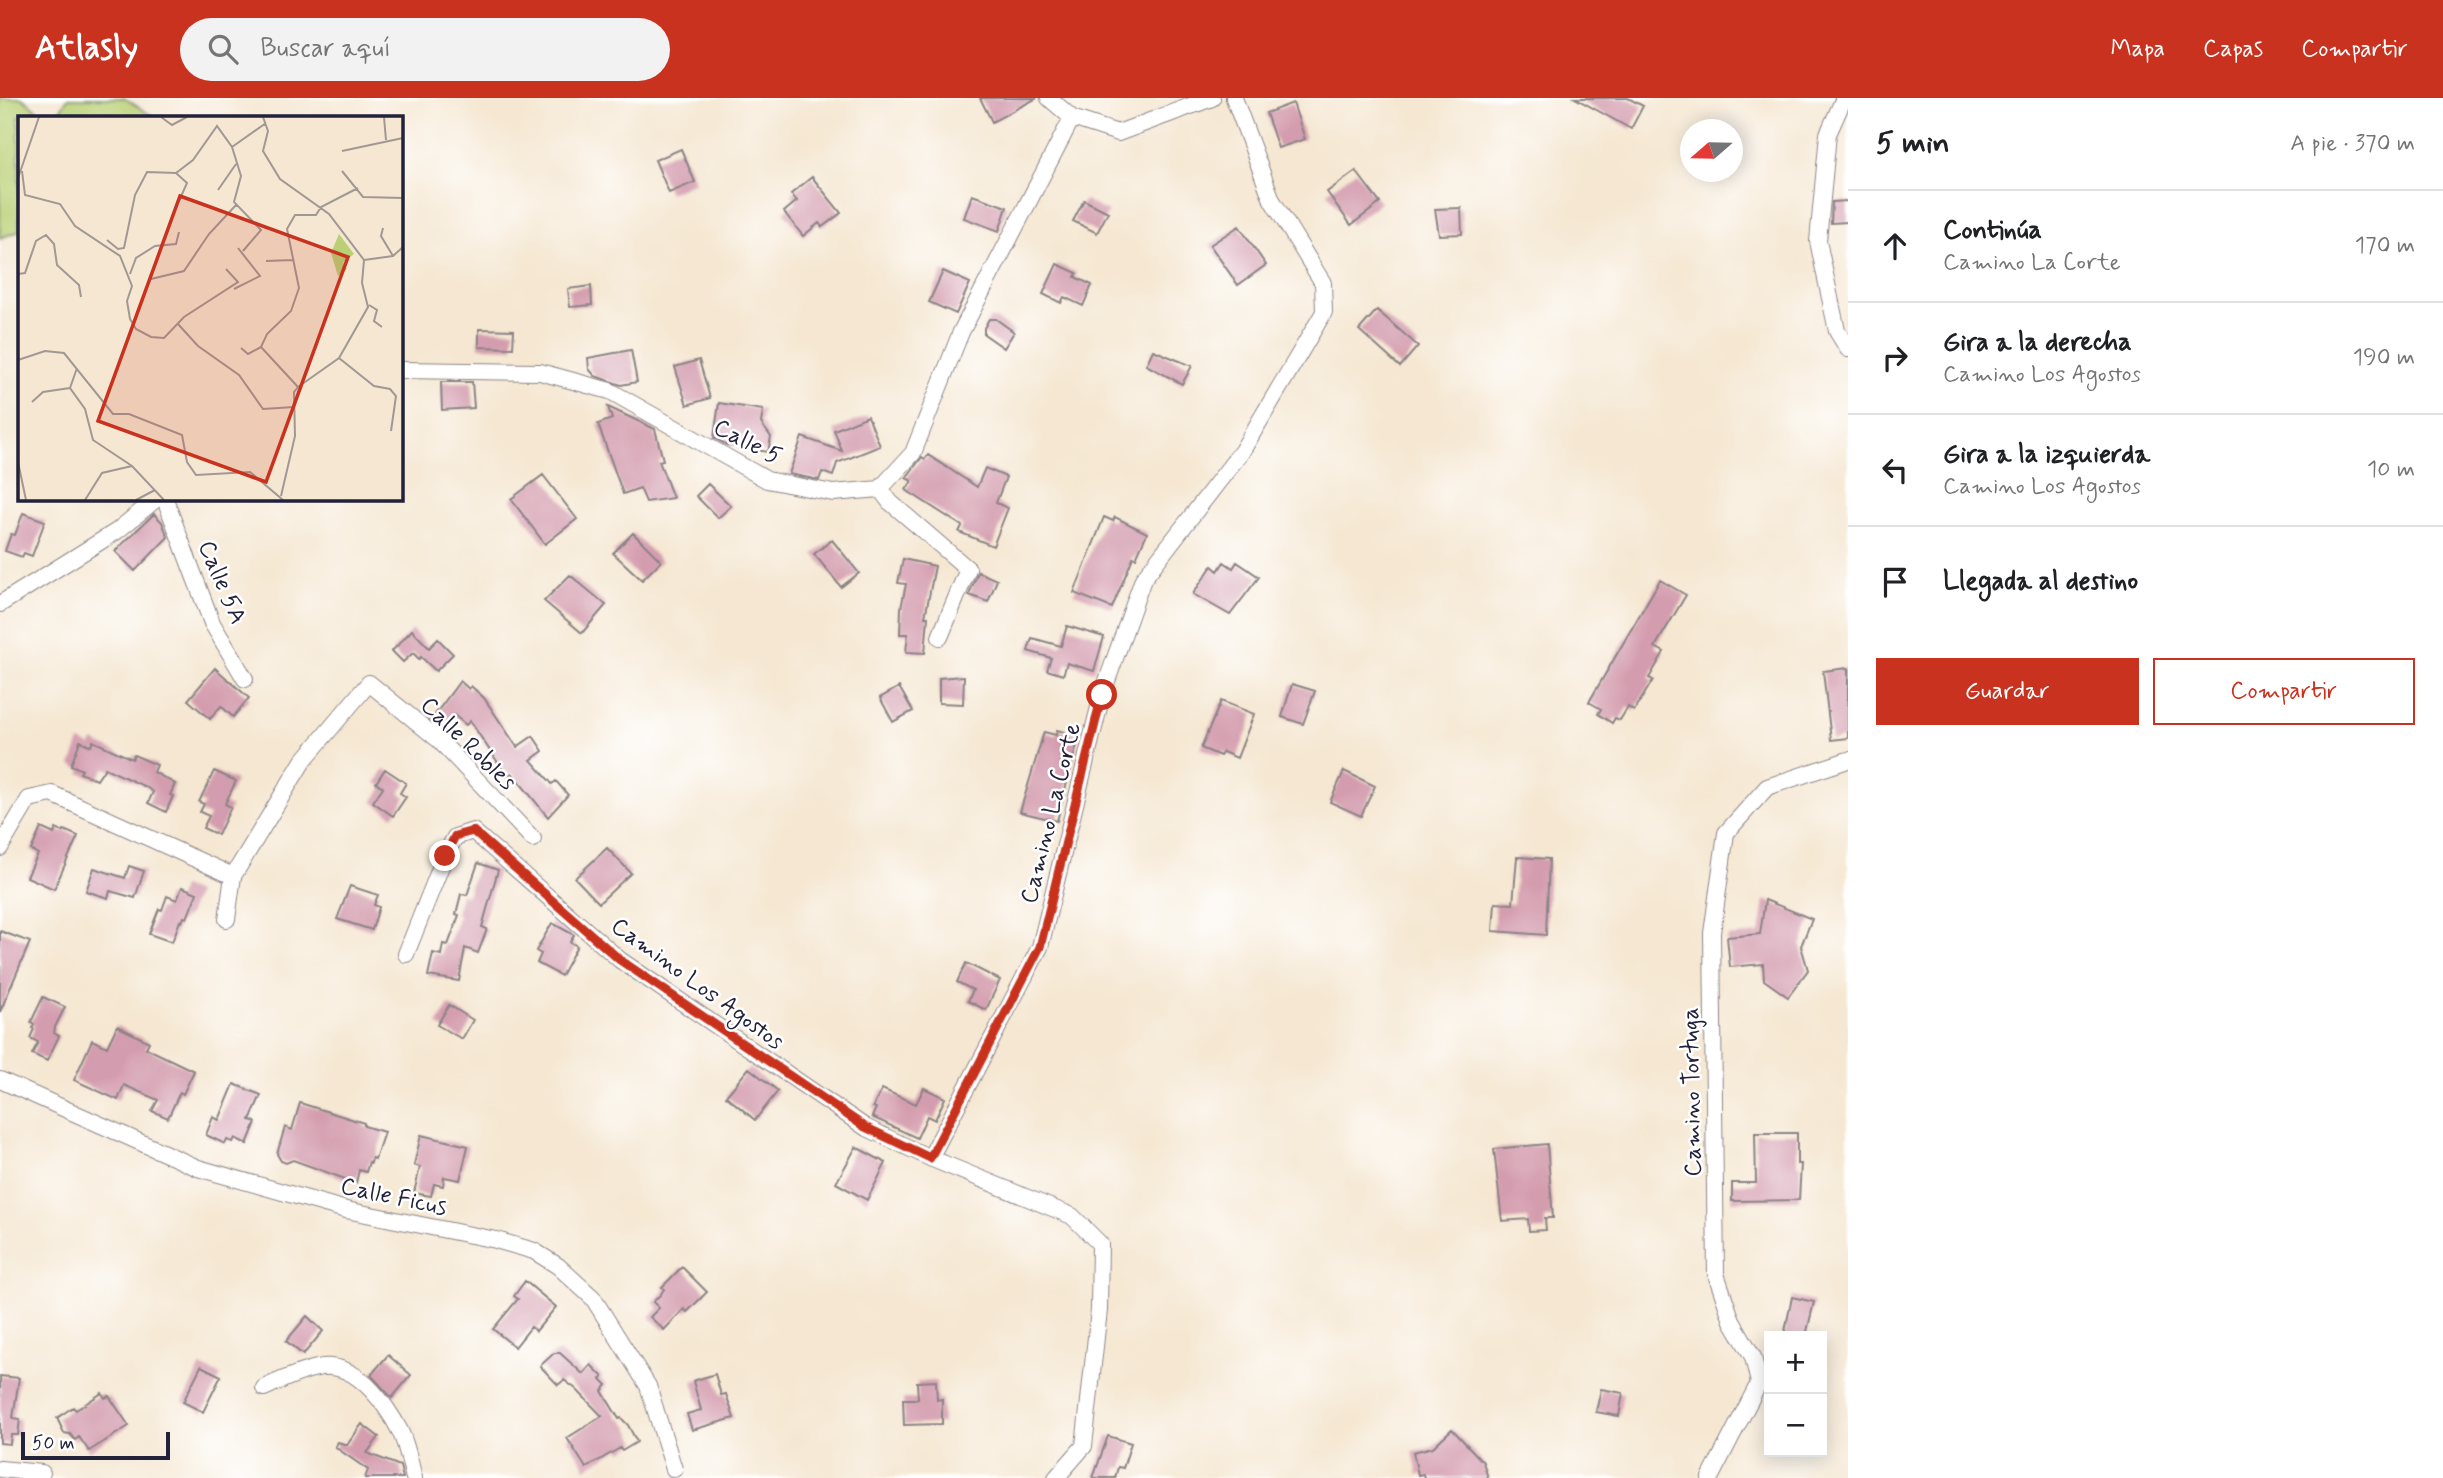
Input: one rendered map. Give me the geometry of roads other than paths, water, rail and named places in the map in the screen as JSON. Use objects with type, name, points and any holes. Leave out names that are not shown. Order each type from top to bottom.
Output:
[{"type":"street","points":[[1049,98],[1072,118],[1118,133],[1212,98]]},
{"type":"street","name":"Camino La Corte","points":[[930,1158],[1040,947],[1102,695],[1143,579],[1242,452],[1324,312],[1323,283],[1272,200],[1234,98]]},
{"type":"street","points":[[1844,98],[1828,134],[1818,241],[1837,331],[1848,349]]},
{"type":"street","points":[[940,637],[968,569],[890,502],[880,489],[913,453],[961,332],[1072,118]]},
{"type":"street","name":"Calle 5","points":[[402,370],[540,372],[610,391],[767,480],[833,493],[880,489]]},
{"type":"street","points":[[0,604],[117,530],[155,500]]},
{"type":"street","name":"Calle 5A","points":[[165,500],[212,622],[245,679]]},
{"type":"street","name":"Calle Robles","points":[[233,876],[303,761],[369,683],[439,740],[533,839]]},
{"type":"street","name":"Camino Tortuga","points":[[1710,1478],[1759,1383],[1753,1357],[1732,1321],[1716,1274],[1712,933],[1726,833],[1767,787],[1848,760]]},
{"type":"street","points":[[0,848],[29,799],[52,794],[233,876],[227,919]]},
{"type":"street","name":"Camino Los Agostos","points":[[407,954],[455,836],[473,831],[620,960],[865,1127],[930,1158]]},
{"type":"street","name":"Calle Ficus","points":[[0,1080],[198,1168],[346,1210],[496,1240],[534,1251],[558,1266],[593,1298],[648,1386],[674,1469]]},
{"type":"street","points":[[930,1158],[1072,1216],[1100,1244],[1100,1310],[1084,1446],[1056,1478]]},
{"type":"street","points":[[264,1388],[292,1376],[330,1366],[356,1376],[379,1398],[401,1432],[414,1478]]},
{"type":"street","points":[[0,1469],[42,1473]]}]
